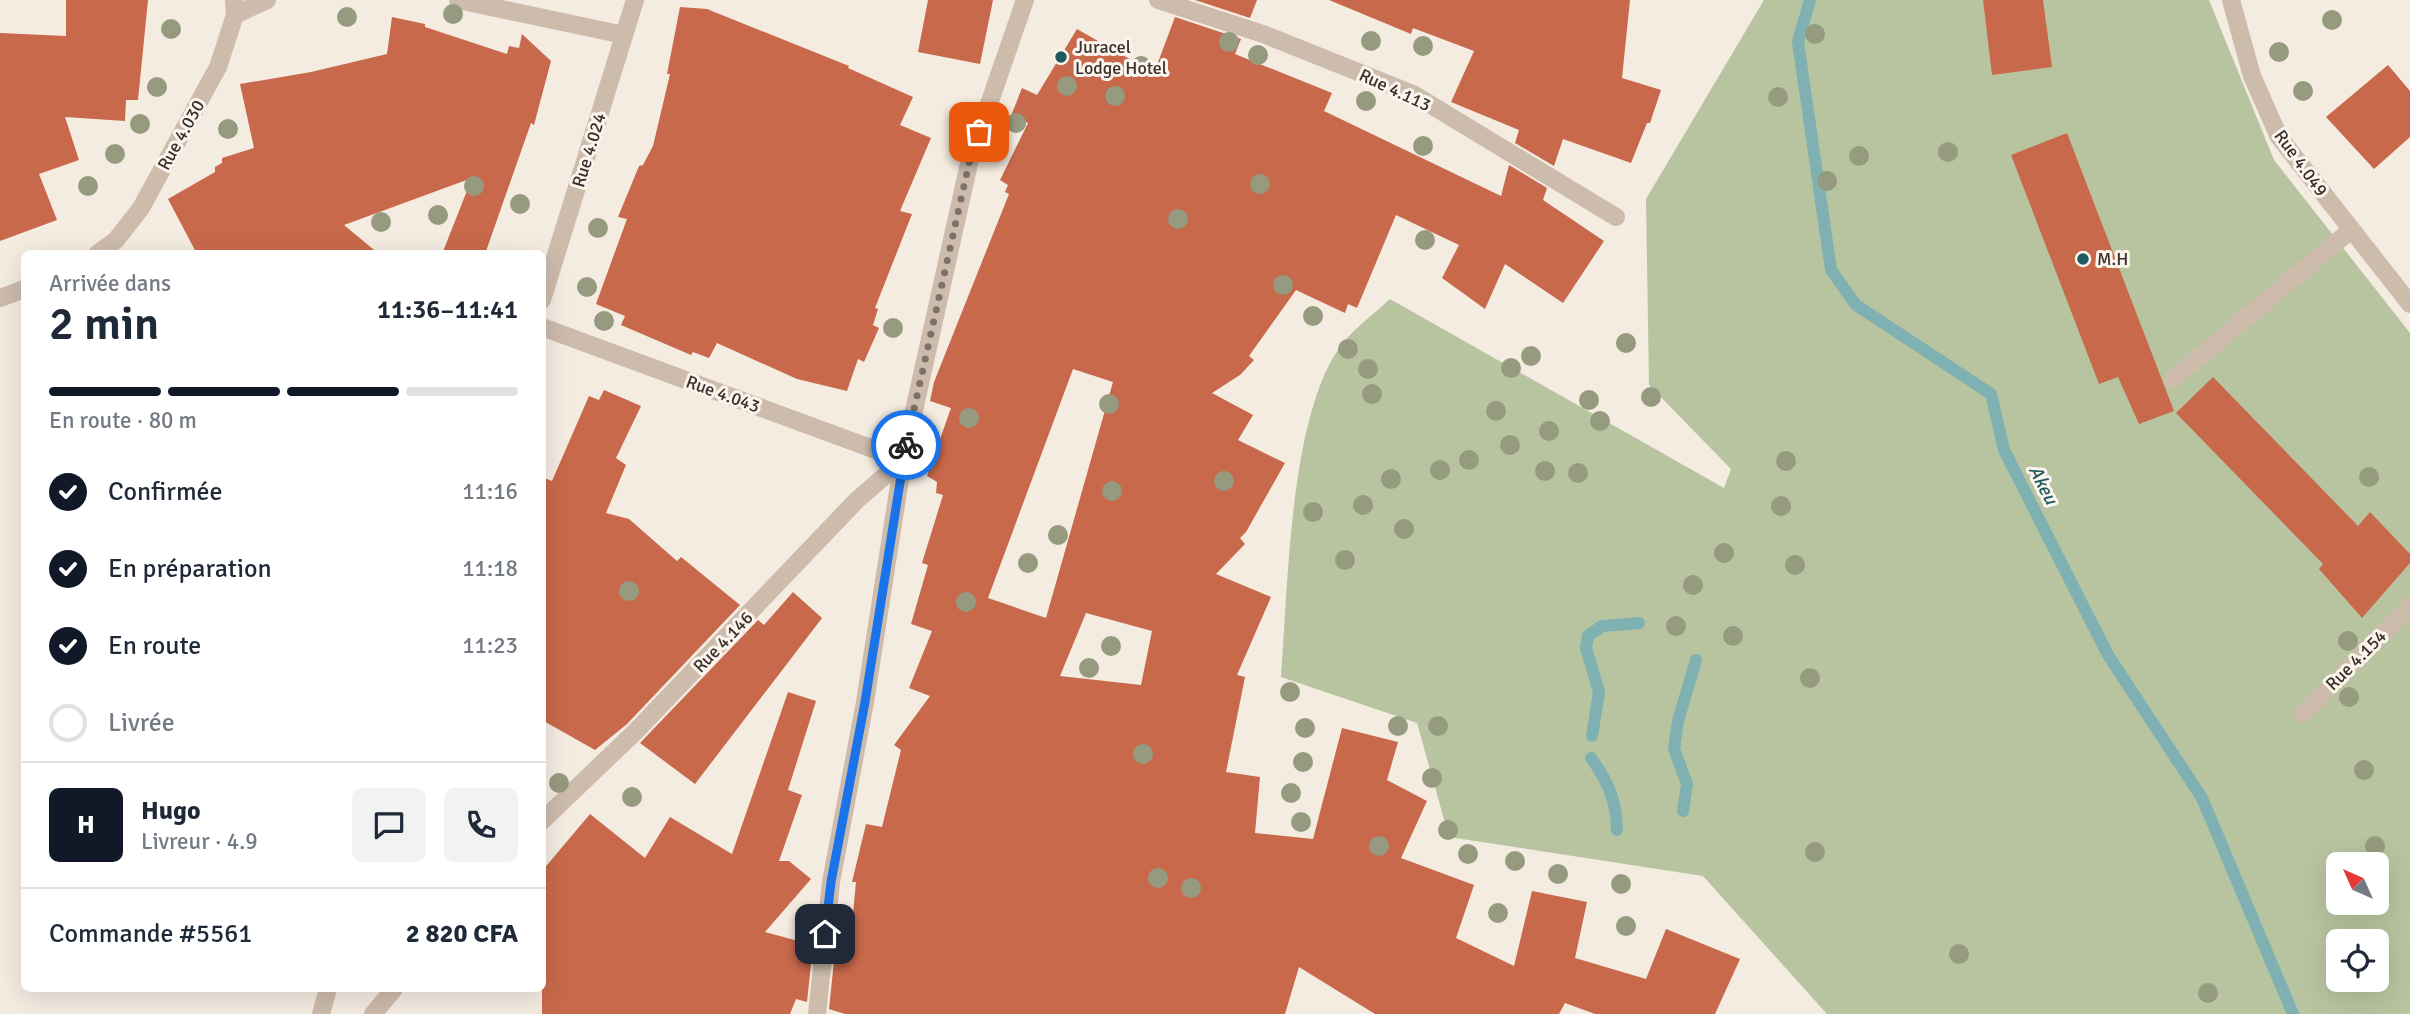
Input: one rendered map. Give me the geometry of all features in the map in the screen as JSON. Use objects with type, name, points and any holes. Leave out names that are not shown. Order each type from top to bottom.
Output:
[{"type":"street","points":[[234,7],[267,0]]},
{"type":"street","points":[[458,0],[624,35]]},
{"type":"street","name":"Rue 4.024","points":[[546,287],[635,0]]},
{"type":"street","points":[[817,1014],[831,882],[865,702],[902,460],[970,159],[1025,0]]},
{"type":"street","name":"Rue 4.113","points":[[1157,0],[1263,34],[1413,94],[1616,217]]},
{"type":"street","name":"Rue 4.049","points":[[2231,0],[2252,76],[2279,137],[2410,304]]},
{"type":"street","name":"Rue 4.030","points":[[102,250],[116,240],[141,208],[218,67],[234,7]]},
{"type":"street","points":[[2173,379],[2351,230]]},
{"type":"street","points":[[0,298],[21,290]]},
{"type":"street","name":"Rue 4.043","points":[[546,328],[902,460]]},
{"type":"street","name":"Rue 4.146","points":[[546,817],[635,732],[857,500],[902,460]]},
{"type":"street","name":"Rue 4.154","points":[[2303,714],[2410,606]]},
{"type":"street","points":[[321,1014],[327,992]]},
{"type":"street","points":[[373,1014],[391,992]]},
{"type":"green space","points":[[1764,0],[2209,0],[2274,160],[2410,333],[2410,1014],[1827,1014],[1703,876],[1449,837],[1417,723],[1281,677],[1294,503],[1301,456],[1325,373],[1343,343],[1390,299],[1724,488],[1731,469],[1649,385],[1646,199]]},
{"type":"building","points":[[66,0],[148,0],[138,100],[126,100],[125,121],[65,117],[79,160],[39,174],[57,220],[0,241],[0,33],[66,36]]},
{"type":"building","points":[[928,0],[993,0],[980,64],[918,52]]},
{"type":"building","points":[[1195,0],[1257,0],[1250,18]]},
{"type":"building","points":[[1329,0],[1630,0],[1622,78],[1661,90],[1650,123],[1647,123],[1631,163],[1563,139],[1554,166],[1515,143],[1519,130],[1451,102],[1474,51],[1413,28],[1411,34]]},
{"type":"building","points":[[1983,0],[2043,0],[2052,67],[1992,75]]},
{"type":"building","points":[[680,7],[707,9],[849,66],[848,68],[913,97],[900,125],[931,138],[900,211],[912,214],[875,308],[878,309],[873,325],[879,328],[864,362],[858,359],[847,391],[797,379],[717,343],[709,358],[693,352],[691,355],[621,325],[625,316],[596,304],[627,219],[618,217],[639,166],[643,165],[653,146],[670,74],[667,74]]},
{"type":"building","points":[[392,17],[425,24],[425,27],[507,54],[509,46],[519,48],[522,34],[551,61],[534,125],[531,123],[486,250],[444,250],[472,178],[344,225],[374,250],[195,250],[168,199],[215,172],[215,167],[222,163],[222,158],[254,148],[240,84],[311,72],[387,54]]},
{"type":"building","points":[[1175,17],[1241,39],[1235,54],[1332,93],[1324,111],[1501,196],[1509,165],[1547,188],[1543,200],[1604,241],[1563,303],[1505,264],[1485,309],[1442,278],[1459,245],[1396,215],[1357,308],[1348,304],[1345,313],[1296,290],[1249,356],[1254,360],[1240,375],[1212,393],[1253,415],[1238,440],[1285,463],[1240,538],[1245,544],[1216,574],[1271,597],[1237,675],[1245,677],[1226,772],[1260,777],[1255,833],[1313,839],[1342,728],[1398,742],[1387,780],[1427,801],[1401,858],[1474,885],[1456,938],[1514,966],[1532,891],[1587,902],[1575,958],[1646,979],[1666,929],[1740,959],[1715,1014],[1595,1014],[1565,1003],[1559,1014],[1375,1014],[1299,967],[1285,1014],[845,1014],[829,1009],[835,952],[849,956],[856,882],[852,882],[866,824],[882,827],[901,750],[894,745],[930,696],[909,688],[932,631],[911,624],[928,565],[922,563],[943,495],[936,493],[937,482],[927,476],[951,408],[930,401],[934,382],[1009,194],[1005,192],[1008,185],[1000,180],[1028,123],[1011,116],[1022,88],[1037,95],[1077,29],[1154,73]],"holes":[[[1073,369],[1113,382],[1046,618],[988,598]],[[1086,613],[1152,631],[1141,685],[1060,676]]]},
{"type":"building","points":[[2388,65],[2410,91],[2410,137],[2374,169],[2326,117]]},
{"type":"building","name":"M.H","points":[[2067,133],[2174,411],[2139,424],[2118,377],[2099,384],[2011,155]]},
{"type":"building","points":[[2213,377],[2358,526],[2370,512],[2410,554],[2410,563],[2362,618],[2319,569],[2323,564],[2176,413]]},
{"type":"building","points":[[604,390],[641,406],[616,458],[626,465],[606,513],[629,519],[677,561],[681,557],[740,605],[627,724],[595,750],[546,722],[546,479],[552,481],[589,396],[599,400]]},
{"type":"building","points":[[793,592],[822,618],[695,784],[640,743],[758,620],[764,625]]},
{"type":"building","points":[[788,692],[816,701],[788,790],[802,795],[779,861],[789,861],[811,879],[765,932],[813,945],[807,1002],[796,999],[790,1014],[542,1014],[542,992],[546,992],[546,866],[590,814],[645,858],[670,817],[732,854]]},
{"type":"waterway","name":"Akeu","points":[[1810,0],[1798,42],[1831,270],[1856,305],[1991,394],[2004,450],[2108,655],[2202,798],[2293,1014]]},
{"type":"waterway","points":[[1592,736],[1599,692],[1586,648],[1588,636],[1602,626],[1639,623]]},
{"type":"waterway","points":[[1683,811],[1687,784],[1674,749],[1678,721],[1696,660]]},
{"type":"waterway","points":[[1591,758],[1610,791],[1617,830]]},
{"type":"way so far","points":[[906,445],[970,159],[979,132]]},
{"type":"place","name":"Juracel Lodge Hotel","points":[[1061,57]]},
{"type":"place","name":"M.H","points":[[2083,259]]},
{"type":"route","points":[[825,934],[831,882],[865,702],[906,445]]}]
